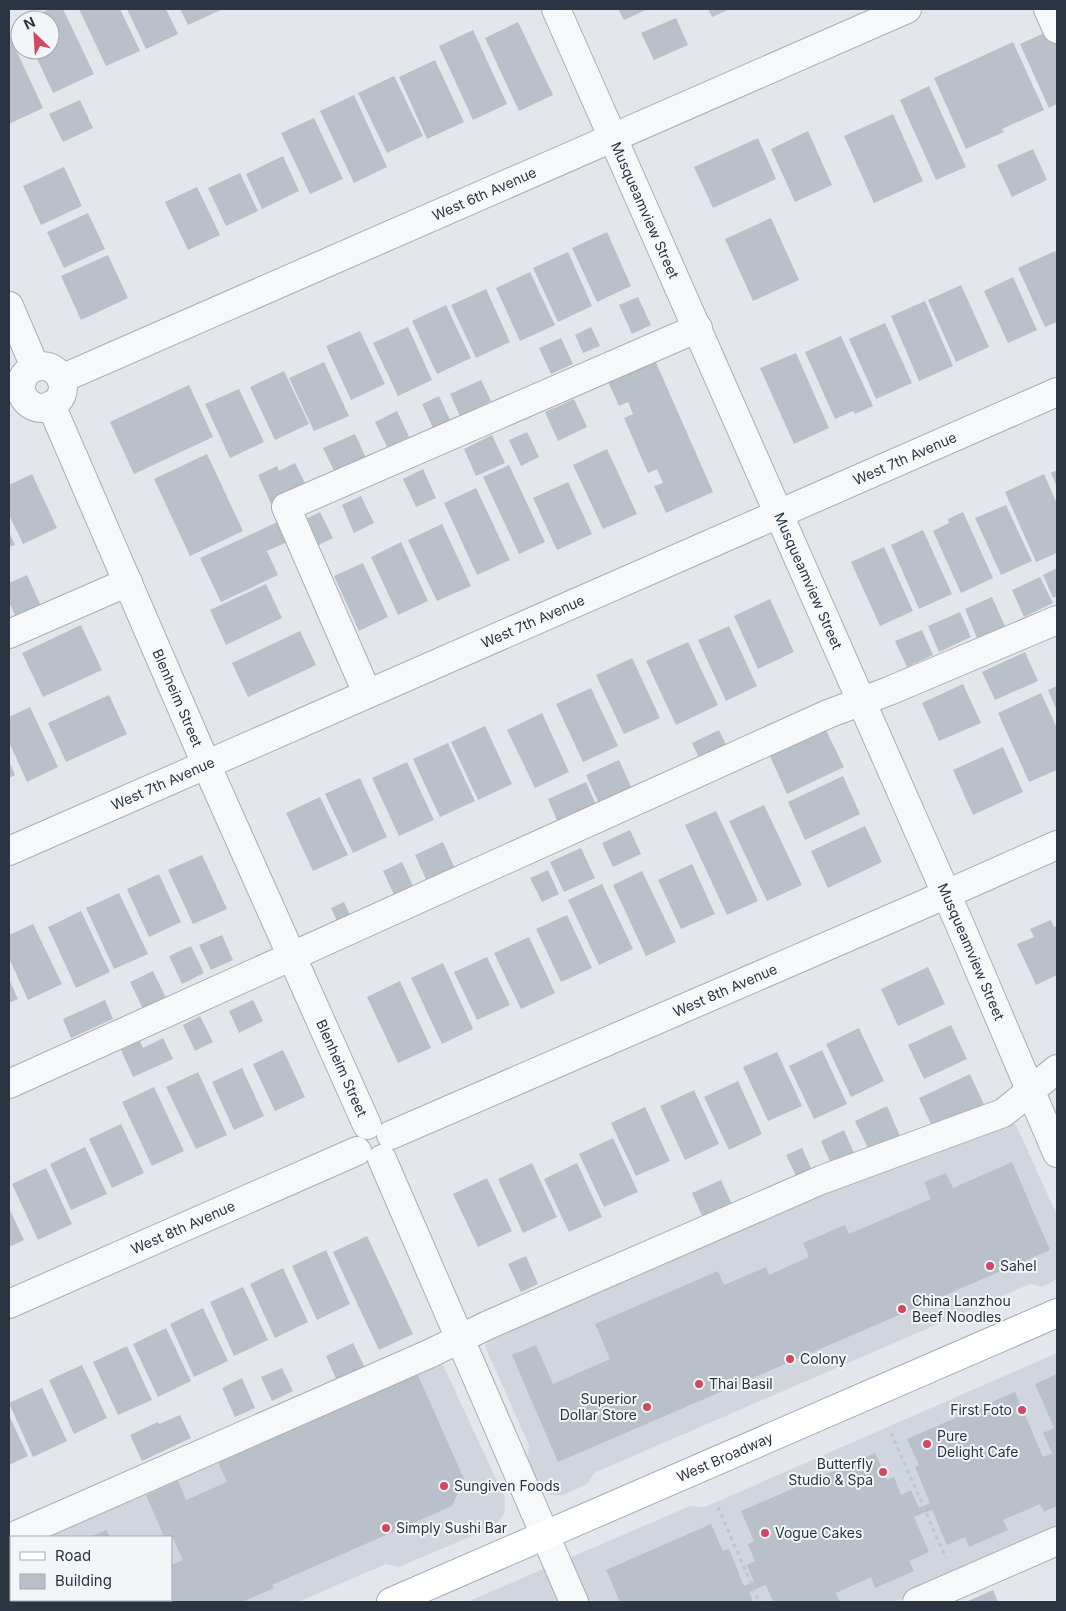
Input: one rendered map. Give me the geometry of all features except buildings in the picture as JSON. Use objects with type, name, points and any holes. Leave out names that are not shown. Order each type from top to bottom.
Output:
[{"type":"main road","name":"West Broadway","points":[[391,1602],[1057,1313]]},
{"type":"street","name":"Musqueamview Street","points":[[556,9],[780,513],[1057,1153]]},
{"type":"street","name":"West 6th Avenue","points":[[61,379],[907,9]]},
{"type":"street","points":[[1048,9],[1057,29]]},
{"type":"street","points":[[9,306],[35,367]]},
{"type":"street","points":[[367,693],[286,506],[698,328]]},
{"type":"street","points":[[47,366],[53,369],[61,379],[63,385],[60,397],[51,405],[38,407],[16,399],[28,371],[35,367],[47,366]]},
{"type":"street","name":"West 7th Avenue","points":[[9,851],[1057,392]]},
{"type":"street","name":"Blenheim Street","points":[[51,405],[206,764],[292,957],[380,1140],[460,1339],[574,1602]]},
{"type":"street","points":[[9,634],[128,582]]},
{"type":"street","points":[[9,1084],[810,722],[1057,620]]},
{"type":"street","name":"West 8th Avenue","points":[[9,1304],[357,1151],[356,1139],[361,1128],[380,1140],[1057,844]]},
{"type":"street","points":[[16,1536],[431,1353],[488,1325],[821,1180],[1003,1113],[1057,1069]]},
{"type":"street","points":[[917,1602],[1057,1541]]},
{"type":"path","points":[[891,1433],[958,1584]]},
{"type":"path","points":[[718,1507],[759,1602]]},
{"type":"shaded area","points":[[999,1122],[1016,1125],[1057,1215],[1057,1279],[1042,1287],[1030,1284],[594,1473],[587,1484],[564,1495],[550,1495],[540,1489],[527,1462],[529,1445],[485,1346],[495,1332]]},
{"type":"shaded area","points":[[1057,1353],[1057,1531],[894,1602],[467,1602],[690,1506],[705,1507]]},
{"type":"shaded area","points":[[426,1365],[443,1365],[505,1498],[505,1510],[501,1519],[491,1528],[399,1567],[386,1564],[298,1602],[9,1602],[10,1546],[10,1601],[172,1601],[172,1536],[33,1536]]},
{"type":"place","name":"Sahel","points":[[990,1266]]},
{"type":"place","name":"China Lanzhou Beef Noodles","points":[[902,1309]]},
{"type":"place","name":"Colony","points":[[790,1359]]},
{"type":"place","name":"Thai Basil","points":[[699,1384]]},
{"type":"place","name":"Superior Dollar Store","points":[[647,1407]]},
{"type":"place","name":"First Foto","points":[[1022,1410]]},
{"type":"place","name":"Pure Delight Cafe","points":[[927,1444]]},
{"type":"place","name":"Butterfly Studio & Spa","points":[[883,1472]]},
{"type":"place","name":"Sungiven Foods","points":[[444,1486]]},
{"type":"place","name":"Simply Sushi Bar","points":[[386,1528]]},
{"type":"place","name":"Vogue Cakes","points":[[765,1533]]}]
